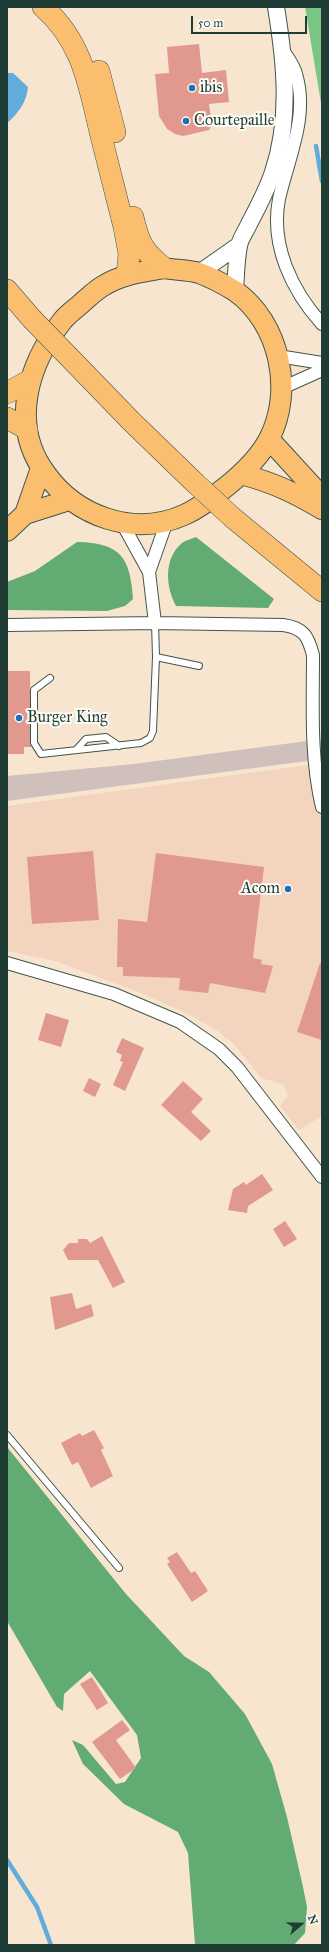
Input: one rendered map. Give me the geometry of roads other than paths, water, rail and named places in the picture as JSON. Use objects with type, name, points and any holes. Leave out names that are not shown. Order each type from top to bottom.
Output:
[{"type":"highway","points":[[43,7],[55,17],[72,40],[84,66],[124,227],[128,254],[127,274]]},
{"type":"highway","points":[[64,7],[81,29],[93,52],[108,101],[138,238],[149,255],[164,268]]},
{"type":"highway","points":[[7,290],[32,319],[132,422],[194,482],[234,518],[322,592]]},
{"type":"highway","points":[[7,393],[30,380]]},
{"type":"highway","points":[[7,418],[27,429]]},
{"type":"main road","points":[[164,268],[199,273],[235,292],[256,312],[270,335],[278,356],[282,388],[277,420],[269,439],[257,458],[241,474],[199,508],[167,521],[148,524],[122,523],[96,516],[69,500],[55,487],[41,468],[33,451],[27,429],[26,403],[30,380],[40,355],[64,318],[103,286],[127,274],[164,268]]},
{"type":"main road","points":[[269,439],[322,497]]},
{"type":"main road","points":[[25,514],[41,468]]},
{"type":"main road","points":[[241,474],[270,482],[292,491],[322,509]]},
{"type":"main road","points":[[7,531],[25,514],[69,500]]},
{"type":"street","points":[[235,292],[239,245],[271,178],[280,142],[286,91],[283,49],[276,7]]},
{"type":"street","points":[[283,49],[296,73],[300,95],[298,121],[293,148],[279,200],[279,240],[282,257],[297,293],[322,324]]},
{"type":"street","points":[[199,273],[239,245]]},
{"type":"street","points":[[278,356],[322,363]]},
{"type":"street","points":[[282,388],[322,370]]},
{"type":"street","points":[[149,572],[167,521]]},
{"type":"street","points":[[122,523],[149,572],[155,623]]},
{"type":"street","points":[[7,625],[155,623],[283,624],[293,626],[304,633],[309,640],[313,655],[313,751],[316,780],[322,807]]},
{"type":"street","points":[[7,963],[114,994],[180,1022],[219,1049],[237,1067],[322,1177]]},
{"type":"lane","points":[[50,678],[34,690],[34,743],[41,754],[141,743],[150,738],[153,731],[156,657],[155,623]]},
{"type":"lane","points":[[156,657],[199,666]]},
{"type":"lane","points":[[76,750],[86,739],[90,738],[106,737],[119,746]]},
{"type":"lane","points":[[7,1435],[119,1568]]},
{"type":"water","points":[[7,73],[13,73],[28,87],[26,97],[21,107],[15,116],[7,123]]},
{"type":"waterway","points":[[316,146],[322,181]]},
{"type":"waterway","points":[[7,1860],[37,1907],[51,1945]]},
{"type":"place","name":"ibis","points":[[192,88]]},
{"type":"place","name":"Courtepaille","points":[[186,121]]},
{"type":"place","name":"Burger King","points":[[19,718]]},
{"type":"place","name":"Acom","points":[[288,889]]}]
